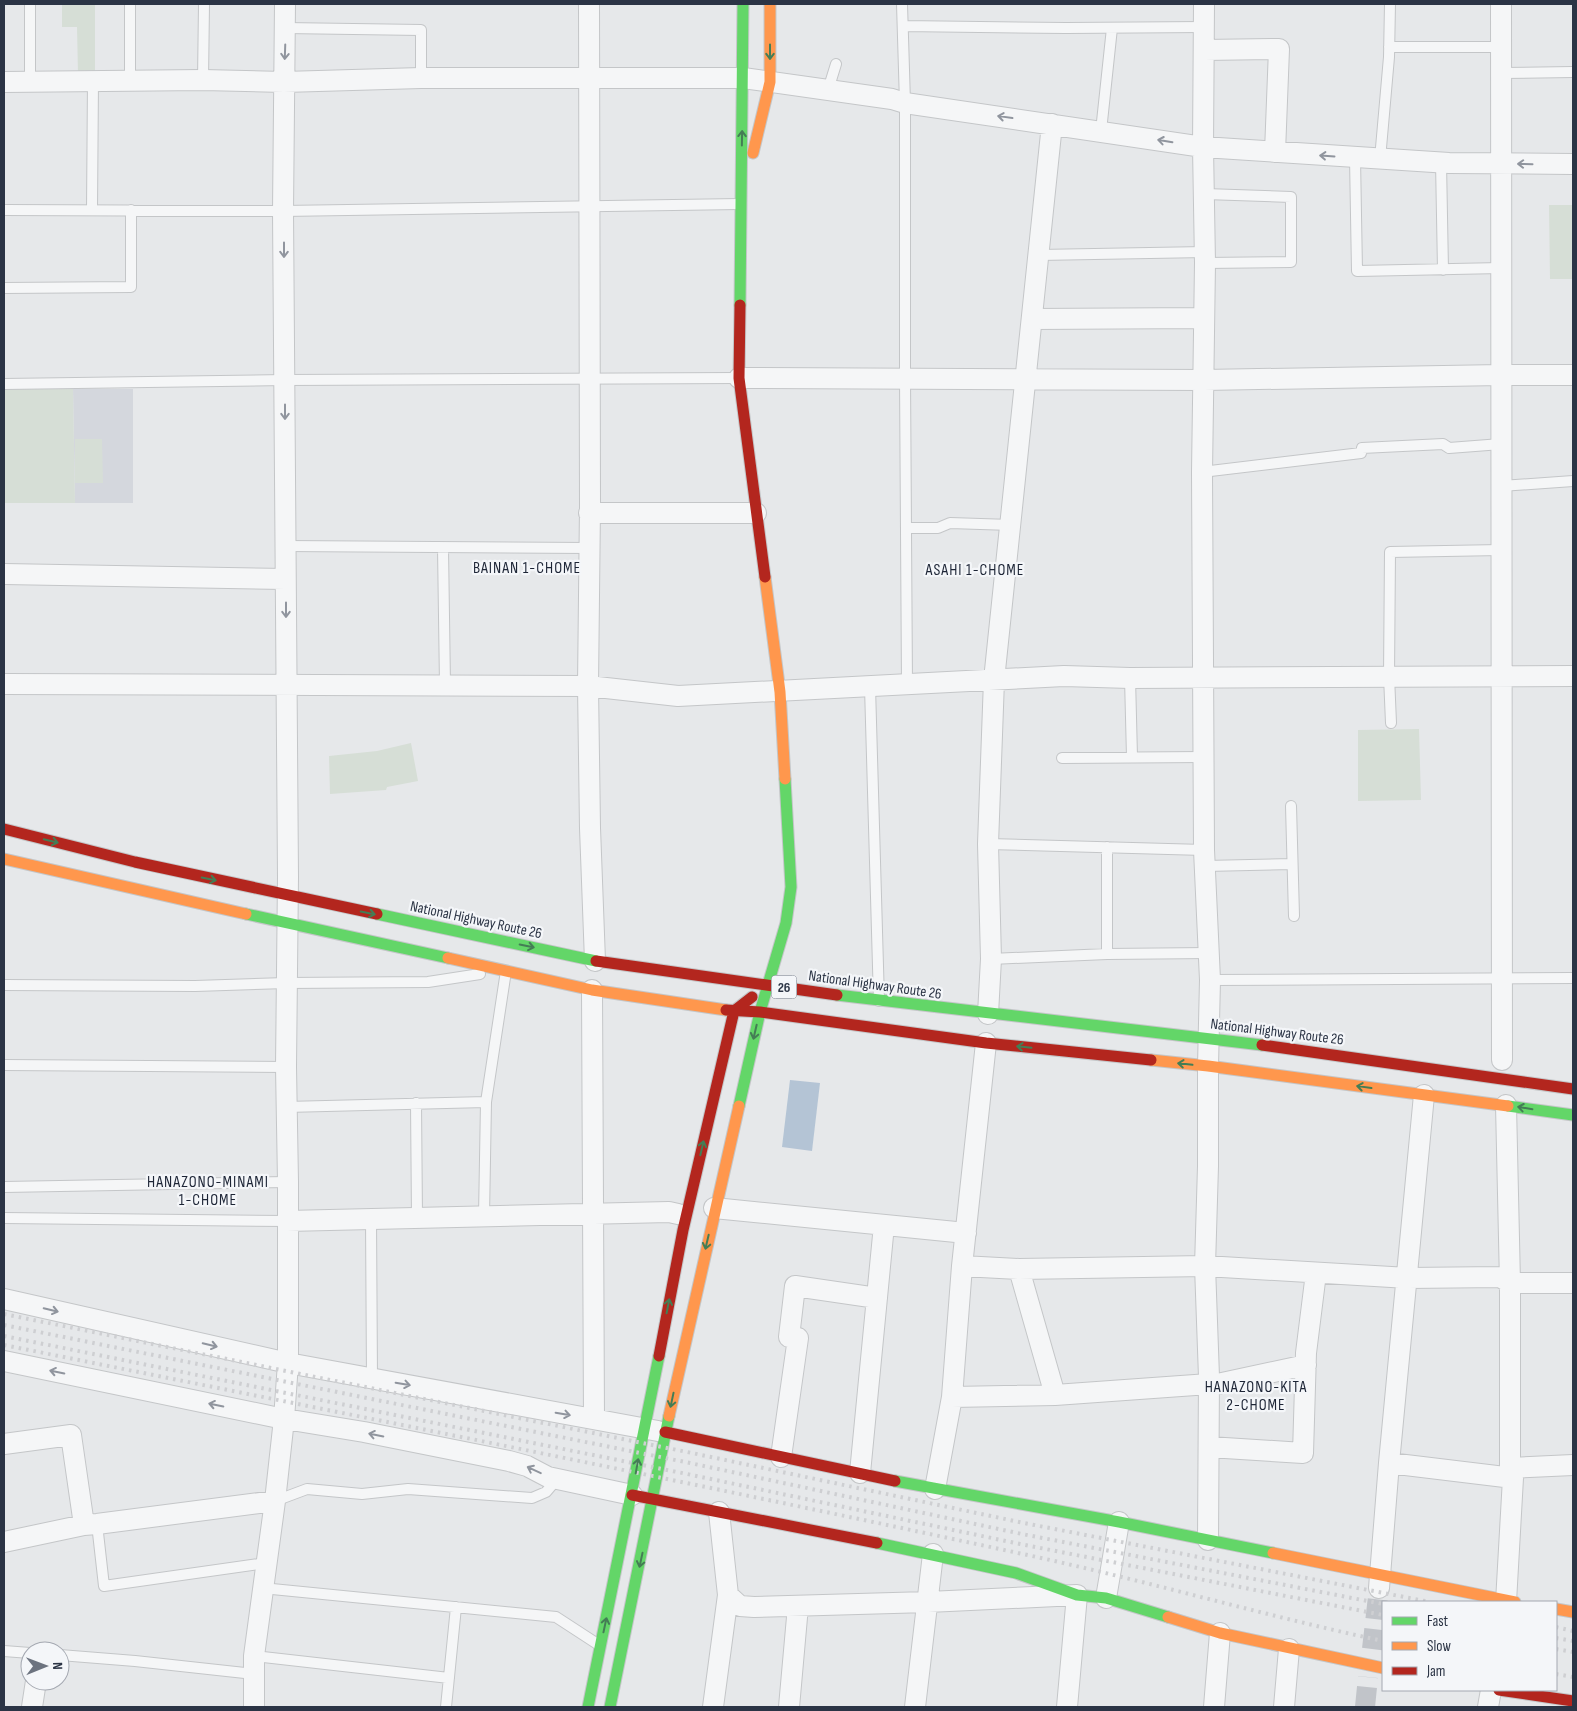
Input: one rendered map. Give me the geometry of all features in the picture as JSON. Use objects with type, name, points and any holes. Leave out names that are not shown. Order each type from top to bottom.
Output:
[{"type":"main road","points":[[610,1707],[654,1498],[665,1432],[714,1208],[760,1012],[786,923],[790,887],[780,692],[739,378],[743,4]]},
{"type":"main road","points":[[741,204],[770,82],[770,4]]},
{"type":"main road","name":"National Highway Route 26","points":[[4,829],[135,862],[595,961],[879,1001],[1208,1038],[1573,1089]]},
{"type":"main road","name":"26","points":[[4,859],[288,924],[592,990],[734,1011],[760,1012],[986,1043],[1208,1066],[1573,1115]]},
{"type":"main road","points":[[588,1707],[632,1494],[683,1230],[734,1011],[767,985]]},
{"type":"main road","points":[[665,1432],[935,1489],[1208,1540],[1380,1581],[1504,1601]]},
{"type":"main road","points":[[632,1494],[933,1554],[1016,1573],[1077,1595],[1106,1598],[1220,1633],[1373,1665]]},
{"type":"main road","points":[[1557,1609],[1573,1612]]},
{"type":"main road","points":[[1506,1691],[1573,1701]]},
{"type":"street","points":[[254,1707],[254,1665],[284,1418],[288,1363],[286,983],[288,896],[283,211],[285,4]]},
{"type":"street","points":[[589,4],[588,686],[590,828],[595,961]]},
{"type":"street","points":[[1204,4],[1203,147],[1205,257],[1202,472],[1204,858],[1210,980],[1205,1266],[1209,1447],[1208,1540]]},
{"type":"street","points":[[1501,4],[1502,1060]]},
{"type":"street","points":[[1204,50],[1279,49],[1275,152]]},
{"type":"street","points":[[4,82],[30,80],[284,82],[422,78],[743,78],[1203,147],[1441,162],[1573,164]]},
{"type":"street","points":[[988,1014],[990,959],[988,844],[994,680],[1052,124]]},
{"type":"street","points":[[1033,319],[1204,318]]},
{"type":"street","points":[[739,378],[1204,380],[1573,375]]},
{"type":"street","points":[[589,513],[756,513]]},
{"type":"street","points":[[4,574],[286,579]]},
{"type":"street","points":[[4,684],[588,686],[678,696],[1064,676],[1203,678],[1573,676]]},
{"type":"street","points":[[592,990],[594,1419]]},
{"type":"street","points":[[935,1489],[952,1397],[962,1266],[986,1043]]},
{"type":"street","points":[[1380,1581],[1389,1463],[1424,1095]]},
{"type":"street","points":[[1506,1105],[1512,1473],[1510,1601]]},
{"type":"street","points":[[714,1208],[966,1233]]},
{"type":"street","points":[[287,1221],[669,1212],[678,1214]]},
{"type":"street","points":[[860,1473],[884,1225]]},
{"type":"street","points":[[962,1266],[1019,1269],[1205,1266],[1408,1278],[1500,1277],[1510,1283],[1573,1283]]},
{"type":"street","points":[[1019,1269],[1055,1395]]},
{"type":"street","points":[[1209,1447],[1303,1453],[1306,1365],[1316,1273]]},
{"type":"street","points":[[780,1457],[798,1338],[789,1336],[794,1286],[877,1298]]},
{"type":"street","points":[[4,1299],[288,1363],[665,1432]]},
{"type":"street","points":[[4,1361],[284,1418],[509,1461],[527,1466],[548,1477],[632,1494]]},
{"type":"street","points":[[952,1397],[1055,1395],[1208,1385],[1306,1365]]},
{"type":"street","points":[[4,1444],[72,1435],[91,1525]]},
{"type":"street","points":[[1389,1463],[1512,1473],[1573,1465]]},
{"type":"street","points":[[4,1542],[91,1525],[274,1500]]},
{"type":"street","points":[[713,1707],[728,1595],[719,1512]]},
{"type":"street","points":[[1106,1598],[1119,1522]]},
{"type":"street","points":[[915,1707],[933,1554]]},
{"type":"street","points":[[728,1595],[740,1606],[754,1607],[1077,1595],[1067,1707]]},
{"type":"street","points":[[789,1707],[798,1606]]},
{"type":"street","points":[[1214,1707],[1220,1633]]},
{"type":"street","points":[[1284,1707],[1290,1648]]},
{"type":"street","points":[[32,1707],[34,1691]]},
{"type":"street","points":[[1488,1707],[1491,1691]]},
{"type":"lane","points":[[30,4],[30,80]]},
{"type":"lane","points":[[130,4],[130,80]]},
{"type":"lane","points":[[203,80],[204,4]]},
{"type":"lane","points":[[902,4],[905,103],[907,685]]},
{"type":"lane","points":[[1380,159],[1389,47],[1390,4]]},
{"type":"lane","points":[[903,26],[1204,27]]},
{"type":"lane","points":[[286,28],[421,30],[422,78]]},
{"type":"lane","points":[[1101,131],[1112,28]]},
{"type":"lane","points":[[1389,47],[1501,47]]},
{"type":"lane","points":[[828,90],[836,64]]},
{"type":"lane","points":[[1500,72],[1573,72]]},
{"type":"lane","points":[[92,210],[93,80]]},
{"type":"lane","points":[[1355,158],[1358,272],[1501,268]]},
{"type":"lane","points":[[1441,162],[1443,270]]},
{"type":"lane","points":[[1039,255],[1205,257],[1291,262],[1291,197],[1205,194]]},
{"type":"lane","points":[[4,210],[283,211],[741,204]]},
{"type":"lane","points":[[4,288],[131,287],[131,210]]},
{"type":"lane","points":[[4,384],[285,380],[739,378]]},
{"type":"lane","points":[[1202,472],[1361,453],[1362,448],[1443,444],[1449,448],[1501,444]]},
{"type":"lane","points":[[1501,486],[1573,481]]},
{"type":"lane","points":[[907,528],[938,528],[950,522],[1011,525]]},
{"type":"lane","points":[[286,546],[588,548]]},
{"type":"lane","points":[[443,548],[445,685]]},
{"type":"lane","points":[[1390,723],[1390,552],[1501,550]]},
{"type":"lane","points":[[1130,678],[1132,758]]},
{"type":"lane","points":[[870,687],[879,1001]]},
{"type":"lane","points":[[1062,758],[1204,757]]},
{"type":"lane","points":[[1291,806],[1294,916]]},
{"type":"lane","points":[[988,844],[1107,847],[1204,858],[1292,864]]},
{"type":"lane","points":[[1107,847],[1107,954]]},
{"type":"lane","points":[[990,959],[1209,952]]},
{"type":"lane","points":[[4,985],[195,986],[428,982],[506,970],[486,1102],[484,1216]]},
{"type":"lane","points":[[1210,980],[1573,978]]},
{"type":"lane","points":[[4,1065],[286,1067]]},
{"type":"lane","points":[[286,1107],[486,1102]]},
{"type":"lane","points":[[416,1103],[417,1218]]},
{"type":"lane","points":[[4,1187],[288,1182]]},
{"type":"lane","points":[[4,1218],[287,1221]]},
{"type":"lane","points":[[371,1219],[372,1378]]},
{"type":"lane","points":[[274,1500],[308,1489],[362,1494],[408,1489],[532,1498],[546,1492],[558,1478]]},
{"type":"lane","points":[[91,1525],[104,1586],[266,1563]]},
{"type":"lane","points":[[262,1588],[556,1617],[601,1646]]},
{"type":"lane","points":[[446,1707],[456,1607]]},
{"type":"lane","points":[[4,1651],[20,1652]]},
{"type":"lane","points":[[70,1656],[135,1661],[254,1665],[448,1678]]},
{"type":"shaded area","points":[[62,4],[95,4],[95,74],[78,74],[77,27],[62,27]]},
{"type":"shaded area","points":[[1549,205],[1573,205],[1573,279],[1550,279]]},
{"type":"shaded area","points":[[4,388],[73,389],[75,503],[4,503]]},
{"type":"shaded area","points":[[73,389],[133,389],[133,503],[75,503]]},
{"type":"shaded area","points":[[75,439],[102,439],[103,483],[75,483]]},
{"type":"shaded area","points":[[1419,729],[1421,800],[1358,801],[1358,730]]},
{"type":"shaded area","points":[[411,743],[418,781],[387,787],[386,790],[330,794],[329,756],[377,751]]},
{"type":"water","points":[[790,1080],[820,1083],[812,1151],[782,1147]]},
{"type":"tunnel","points":[[1372,1649],[1379,1588]]},
{"type":"tunnel","points":[[1365,1707],[1368,1677]]},
{"type":"railway","points":[[4,1314],[692,1453],[1024,1523],[1425,1601]]},
{"type":"railway","points":[[4,1325],[690,1463],[1022,1534],[1382,1604]]},
{"type":"railway","points":[[4,1336],[687,1474],[1020,1544],[1382,1615]]},
{"type":"railway","points":[[4,1345],[638,1473],[1018,1553],[1382,1641]]},
{"type":"railway","points":[[1557,1627],[1573,1631]]},
{"type":"railway","points":[[1557,1638],[1573,1641]]},
{"type":"railway","points":[[1557,1649],[1573,1652]]},
{"type":"railway","points":[[1557,1674],[1573,1677]]},
{"type":"traffic: fast","points":[[740,305],[743,4]]},
{"type":"traffic: fast","points":[[739,1106],[760,1012],[786,923],[791,887],[785,779]]},
{"type":"traffic: fast","points":[[246,914],[448,958]]},
{"type":"traffic: fast","points":[[377,914],[596,961]]},
{"type":"traffic: fast","points":[[837,995],[1262,1045]]},
{"type":"traffic: fast","points":[[1508,1106],[1573,1115]]},
{"type":"traffic: fast","points":[[588,1707],[659,1356]]},
{"type":"traffic: fast","points":[[610,1707],[669,1416]]},
{"type":"traffic: fast","points":[[895,1481],[1119,1522],[1273,1553]]},
{"type":"traffic: fast","points":[[877,1543],[1016,1573],[1077,1595],[1106,1598],[1168,1617]]},
{"type":"traffic: slow","points":[[753,153],[770,82],[770,4]]},
{"type":"traffic: slow","points":[[765,577],[780,692],[785,779]]},
{"type":"traffic: slow","points":[[4,859],[246,914]]},
{"type":"traffic: slow","points":[[448,958],[592,990],[726,1010]]},
{"type":"traffic: slow","points":[[1151,1060],[1508,1106]]},
{"type":"traffic: slow","points":[[669,1416],[739,1106]]},
{"type":"traffic: slow","points":[[1273,1553],[1510,1601]]},
{"type":"traffic: slow","points":[[1557,1609],[1573,1612]]},
{"type":"traffic: slow","points":[[1168,1617],[1220,1633],[1382,1668]]},
{"type":"traffic: jam","points":[[740,305],[739,378],[765,577]]},
{"type":"traffic: jam","points":[[4,829],[135,862],[377,914]]},
{"type":"traffic: jam","points":[[596,961],[837,995]]},
{"type":"traffic: jam","points":[[659,1356],[683,1230],[734,1011],[752,997]]},
{"type":"traffic: jam","points":[[726,1010],[760,1012],[986,1043],[1151,1060]]},
{"type":"traffic: jam","points":[[1262,1045],[1573,1089]]},
{"type":"traffic: jam","points":[[665,1432],[895,1481]]},
{"type":"traffic: jam","points":[[632,1495],[877,1543]]},
{"type":"traffic: jam","points":[[1506,1691],[1573,1701]]},
{"type":"district","name":"BAINAN 1-CHOME","points":[[527,568]]},
{"type":"district","name":"ASAHI 1-CHOME","points":[[975,570]]},
{"type":"district","name":"HANAZONO-MINAMI 1-CHOME","points":[[208,1191]]},
{"type":"district","name":"HANAZONO-KITA 2-CHOME","points":[[1256,1396]]}]
